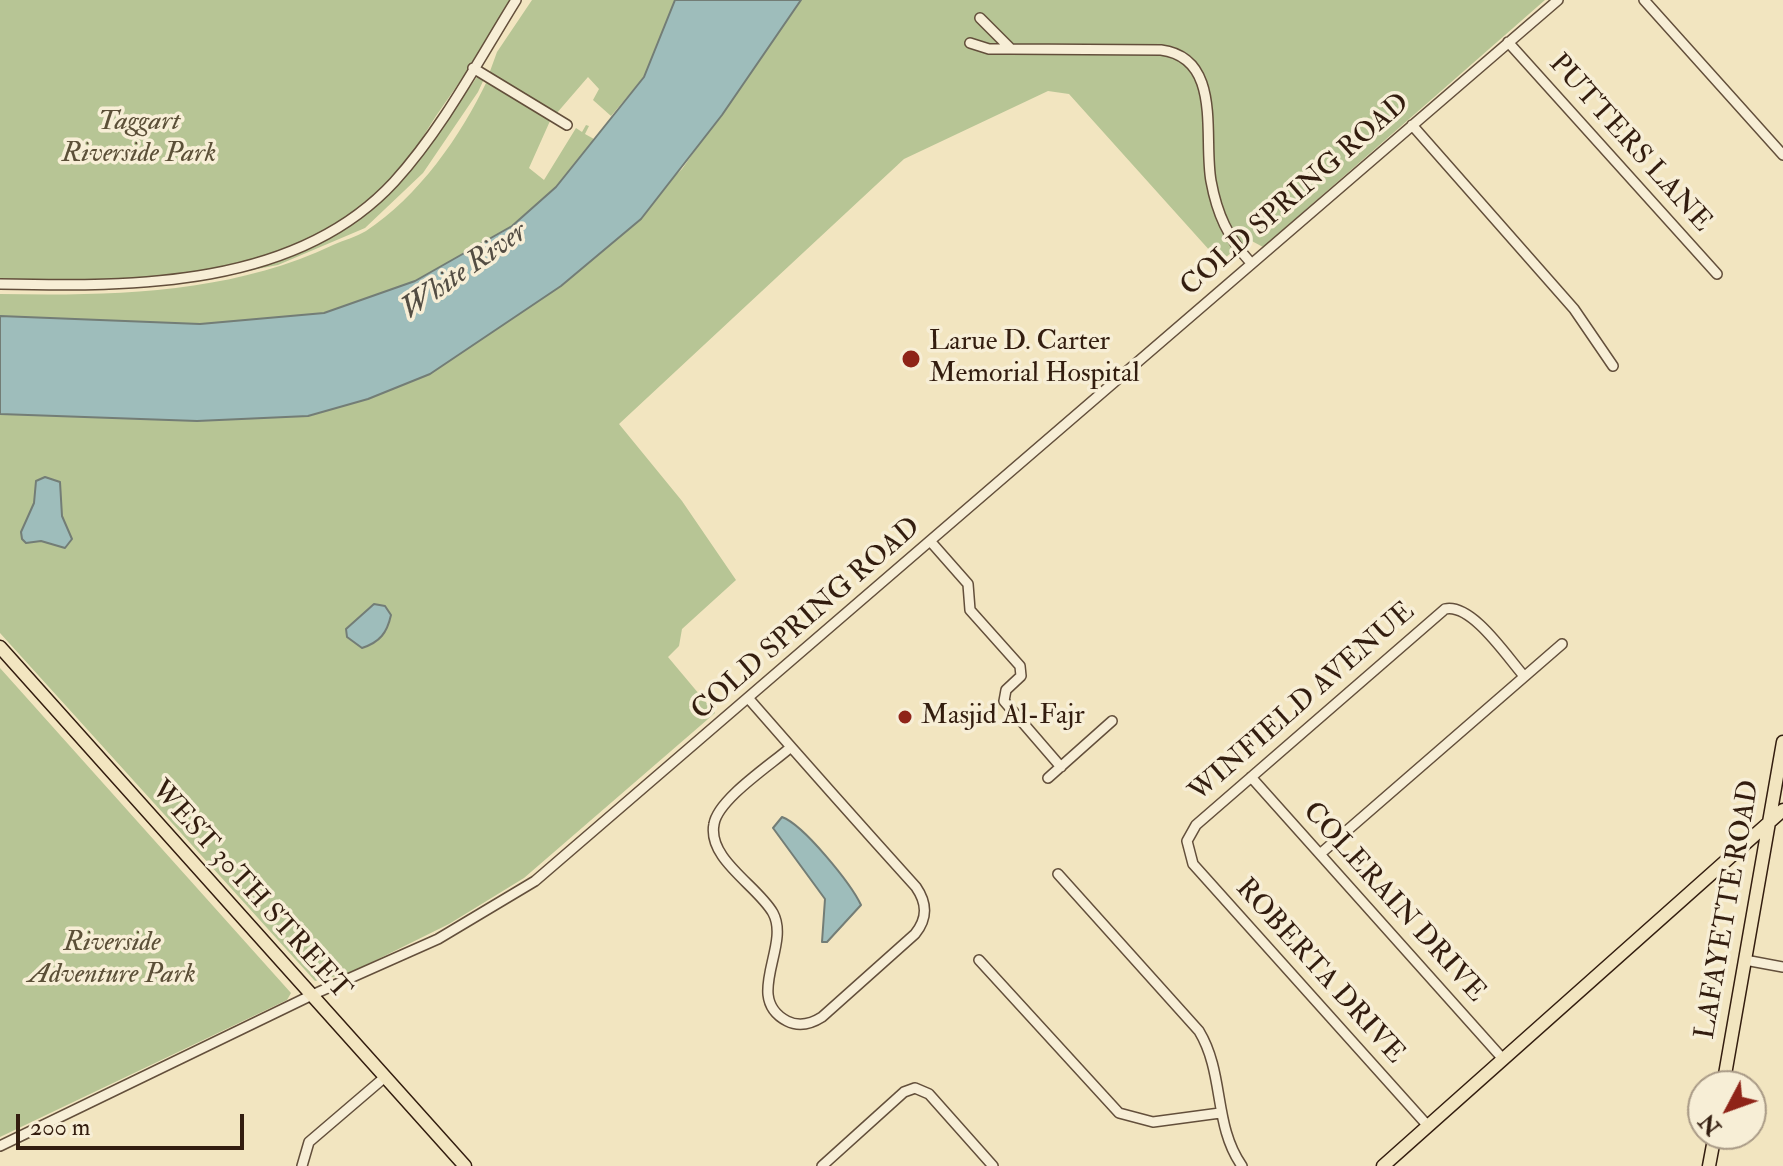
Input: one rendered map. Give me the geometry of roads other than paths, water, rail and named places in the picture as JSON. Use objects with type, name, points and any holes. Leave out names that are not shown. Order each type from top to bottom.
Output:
[{"type":"main road","name":"WEST 30TH STREET","points":[[0,647],[465,1166]]},
{"type":"main road","name":"LAFAYETTE ROAD","points":[[1726,1070],[1783,742]]},
{"type":"main road","points":[[1383,1166],[1783,810]]},
{"type":"street","points":[[0,284],[70,286],[151,281],[233,268],[297,249],[356,215],[395,180],[425,144],[516,0]]},
{"type":"street","name":"COLD SPRING ROAD","points":[[0,1146],[312,995],[438,939],[517,893],[568,855],[1558,0]]},
{"type":"street","points":[[1644,0],[1783,155]]},
{"type":"street","points":[[980,18],[1011,49]]},
{"type":"street","name":"PUTTERS LANE","points":[[1508,42],[1717,274]]},
{"type":"street","points":[[970,43],[989,49],[1161,50],[1188,59],[1204,85],[1209,168],[1221,222],[1251,263]]},
{"type":"street","points":[[473,68],[567,125]]},
{"type":"street","points":[[1412,125],[1574,309],[1613,366]]},
{"type":"street","points":[[931,542],[968,584],[970,610],[1020,666],[1021,676],[1006,690],[1004,701],[1061,767]]},
{"type":"street","name":"WINFIELD AVENUE","points":[[1187,843],[1194,828],[1445,609],[1455,608],[1468,613],[1524,676]]},
{"type":"street","points":[[1320,854],[1562,644]]},
{"type":"street","points":[[749,699],[921,894],[925,914],[915,934],[822,1017],[801,1024],[785,1020],[769,998],[768,983],[778,935],[774,914],[720,850],[713,830],[722,806],[791,747]]},
{"type":"street","points":[[1048,778],[1112,721]]},
{"type":"street","name":"COLERAIN DRIVE","points":[[1251,777],[1503,1059]]},
{"type":"street","name":"ROBERTA DRIVE","points":[[1187,843],[1193,864],[1428,1126]]},
{"type":"street","points":[[1058,874],[1199,1031],[1213,1062],[1220,1113],[1230,1148],[1242,1166]]},
{"type":"street","points":[[979,960],[1119,1113],[1153,1122],[1220,1113]]},
{"type":"street","points":[[1745,960],[1783,967]]},
{"type":"street","points":[[302,1166],[309,1142],[385,1077]]},
{"type":"street","points":[[822,1166],[904,1092],[914,1088],[929,1094],[993,1166]]},
{"type":"water","name":"White River","points":[[675,0],[801,0],[722,115],[641,219],[561,286],[430,374],[368,399],[308,416],[197,421],[0,414],[0,316],[200,324],[324,313],[415,281],[512,226],[556,187],[644,77]]},
{"type":"water","points":[[45,477],[60,482],[62,516],[72,539],[65,548],[41,541],[26,543],[22,539],[21,532],[34,503],[36,481]]},
{"type":"water","points":[[374,604],[385,606],[391,615],[385,632],[378,640],[362,648],[347,637],[346,629]]},
{"type":"water","points":[[782,817],[802,831],[826,856],[861,905],[827,942],[822,942],[825,899],[773,828]]},
{"type":"place","name":"Larue D. Carter Memorial Hospital","points":[[911,359]]},
{"type":"place","name":"Masjid Al-Fajr","points":[[905,717]]},
{"type":"park label","name":"Taggart Riverside Park","points":[[139,139]]},
{"type":"park label","name":"Riverside Adventure Park","points":[[112,960]]}]
